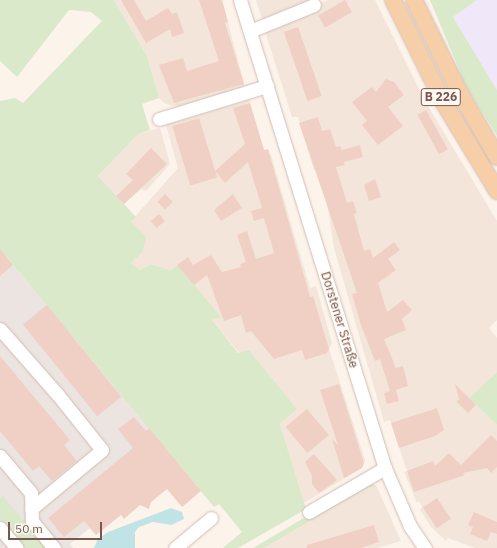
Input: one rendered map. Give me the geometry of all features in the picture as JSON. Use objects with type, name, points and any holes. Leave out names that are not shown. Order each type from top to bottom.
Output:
[{"type":"main road","name":"B 226","points":[[393,0],[444,103],[497,190]]},
{"type":"main road","name":"B 226","points":[[414,0],[460,93],[497,157]]},
{"type":"street","name":"Dorstener Straße","points":[[240,0],[385,468],[410,526],[425,548]]},
{"type":"street","points":[[250,31],[314,5]]},
{"type":"street","points":[[159,119],[267,86]]},
{"type":"street","points":[[0,329],[58,395],[102,450],[31,509]]},
{"type":"street","points":[[0,456],[31,493],[32,521],[54,548]]},
{"type":"street","points":[[309,512],[385,468]]},
{"type":"street","points":[[175,548],[211,518]]},
{"type":"street","points":[[0,528],[17,548]]},
{"type":"shaded area","points":[[114,0],[222,0],[245,87],[177,107],[164,103],[159,98],[147,56]]},
{"type":"shaded area","points":[[256,0],[313,0],[263,22]]},
{"type":"shaded area","points":[[328,0],[375,0],[425,101],[497,221],[497,320],[489,328],[497,338],[497,372],[469,398],[497,425],[497,548],[475,548],[448,538],[446,541],[431,527],[420,510],[422,507],[419,501],[417,503],[404,472],[407,471],[390,420],[384,422],[334,248],[327,202],[317,169],[314,170],[298,117],[292,117],[265,31]]},
{"type":"shaded area","points":[[477,0],[497,0],[497,90],[453,17]]},
{"type":"shaded area","points":[[249,100],[264,150],[271,155],[310,288],[316,286],[332,343],[329,349],[365,460],[362,468],[304,503],[280,424],[297,409],[249,351],[239,353],[212,320],[220,316],[178,265],[170,270],[151,264],[140,270],[131,263],[143,252],[131,221],[178,168],[166,125]]},
{"type":"shaded area","points":[[160,128],[170,164],[146,191],[141,189],[124,204],[98,176],[138,134]]},
{"type":"shaded area","points":[[0,249],[149,428],[130,444],[149,467],[112,522],[96,535],[90,528],[70,544],[73,548],[0,548]]},
{"type":"shaded area","points":[[369,487],[377,487],[401,541],[377,548],[264,548]]},
{"type":"green space","points":[[0,0],[114,0],[147,56],[159,98],[142,104],[150,130],[138,134],[98,176],[136,217],[131,222],[146,237],[143,252],[131,263],[140,270],[151,264],[170,270],[178,265],[221,317],[212,320],[238,353],[249,350],[297,409],[280,424],[306,509],[238,548],[223,548],[242,532],[219,504],[214,507],[0,249],[0,101],[15,98],[23,103],[102,21],[91,12],[69,10],[17,77],[0,61]]},
{"type":"green space","points":[[430,0],[477,0],[453,17],[497,90],[497,136],[466,86]]},
{"type":"green space","points":[[497,372],[497,425],[469,398]]},
{"type":"green space","points":[[372,483],[377,487],[369,487],[264,548],[253,548],[307,516],[311,519]]},
{"type":"green space","points":[[3,496],[46,548],[24,548],[0,518],[0,498]]},
{"type":"water","points":[[171,508],[182,512],[184,519],[171,525],[153,522],[139,527],[135,532],[135,548],[94,548],[98,539],[108,532]]},
{"type":"building","points":[[121,0],[134,0],[146,21],[168,8],[172,14],[177,12],[184,33],[172,37],[170,29],[146,43]]},
{"type":"building","points":[[199,0],[222,0],[228,22],[225,23],[244,84],[174,103],[159,65],[183,58],[187,71],[219,61]]},
{"type":"building","points":[[345,0],[352,12],[325,28],[318,16]]},
{"type":"building","points":[[298,27],[322,96],[308,101],[284,32]]},
{"type":"building","points":[[386,79],[394,82],[404,95],[388,107],[403,126],[378,145],[362,125],[367,121],[352,102],[372,87],[376,92]]},
{"type":"building","points":[[250,103],[264,150],[268,149],[310,297],[313,296],[329,349],[327,353],[305,360],[302,350],[274,359],[251,331],[246,333],[241,315],[224,321],[207,275],[194,285],[177,265],[188,257],[193,265],[211,255],[222,272],[241,267],[240,264],[246,262],[237,235],[247,231],[256,259],[274,253],[264,218],[254,221],[251,211],[262,208],[248,162],[225,183],[215,171],[245,144],[233,108]]},
{"type":"building","points":[[426,110],[448,149],[439,154],[417,115]]},
{"type":"building","points":[[318,117],[322,131],[330,129],[336,147],[340,146],[342,150],[360,145],[363,157],[344,162],[345,165],[336,167],[347,203],[353,201],[357,213],[354,214],[364,251],[370,249],[373,258],[394,242],[400,250],[388,259],[396,270],[378,283],[387,312],[403,300],[412,310],[402,319],[406,330],[384,339],[396,368],[403,366],[408,386],[396,390],[399,401],[387,404],[384,393],[390,391],[380,359],[375,361],[361,325],[352,294],[357,293],[299,123]]},
{"type":"building","points":[[199,118],[217,177],[190,185],[172,126]]},
{"type":"building","points":[[151,148],[167,164],[124,204],[116,196],[133,180],[126,174]]},
{"type":"building","points":[[375,179],[381,197],[369,201],[364,185]]},
{"type":"building","points":[[165,194],[173,202],[165,210],[157,202]]},
{"type":"building","points":[[233,194],[242,208],[221,221],[214,210]]},
{"type":"building","points":[[159,214],[165,221],[157,228],[151,221]]},
{"type":"building","points":[[0,249],[13,265],[0,276]]},
{"type":"building","points":[[47,305],[121,397],[97,416],[23,325]]},
{"type":"building","points":[[0,356],[70,440],[64,445],[77,461],[52,481],[39,466],[33,471],[0,431]]},
{"type":"building","points":[[339,384],[364,463],[362,468],[344,478],[332,439],[338,445],[320,390]]},
{"type":"building","points":[[455,384],[476,405],[468,413],[456,401],[459,400]]},
{"type":"building","points":[[437,408],[444,430],[435,436],[399,448],[391,423]]},
{"type":"building","points":[[307,409],[329,435],[307,453],[286,427]]},
{"type":"building","points":[[134,417],[146,431],[149,428],[201,491],[182,507],[167,489],[151,502],[149,509],[140,505],[124,519],[121,515],[96,535],[84,521],[64,537],[48,518],[133,448],[118,429]]},
{"type":"building","points":[[491,435],[497,441],[497,467],[491,473],[487,468],[463,473],[465,475],[414,492],[407,471],[433,461],[435,466],[449,453],[461,465]]},
{"type":"building","points":[[314,454],[337,480],[319,493],[312,484],[312,476],[305,462]]},
{"type":"building","points":[[437,498],[451,519],[437,528],[423,508]]},
{"type":"building","points":[[474,512],[497,522],[497,534],[491,532],[487,541],[470,534],[473,527],[468,525]]},
{"type":"building","points":[[374,525],[379,542],[361,548],[307,548],[307,545]]}]
